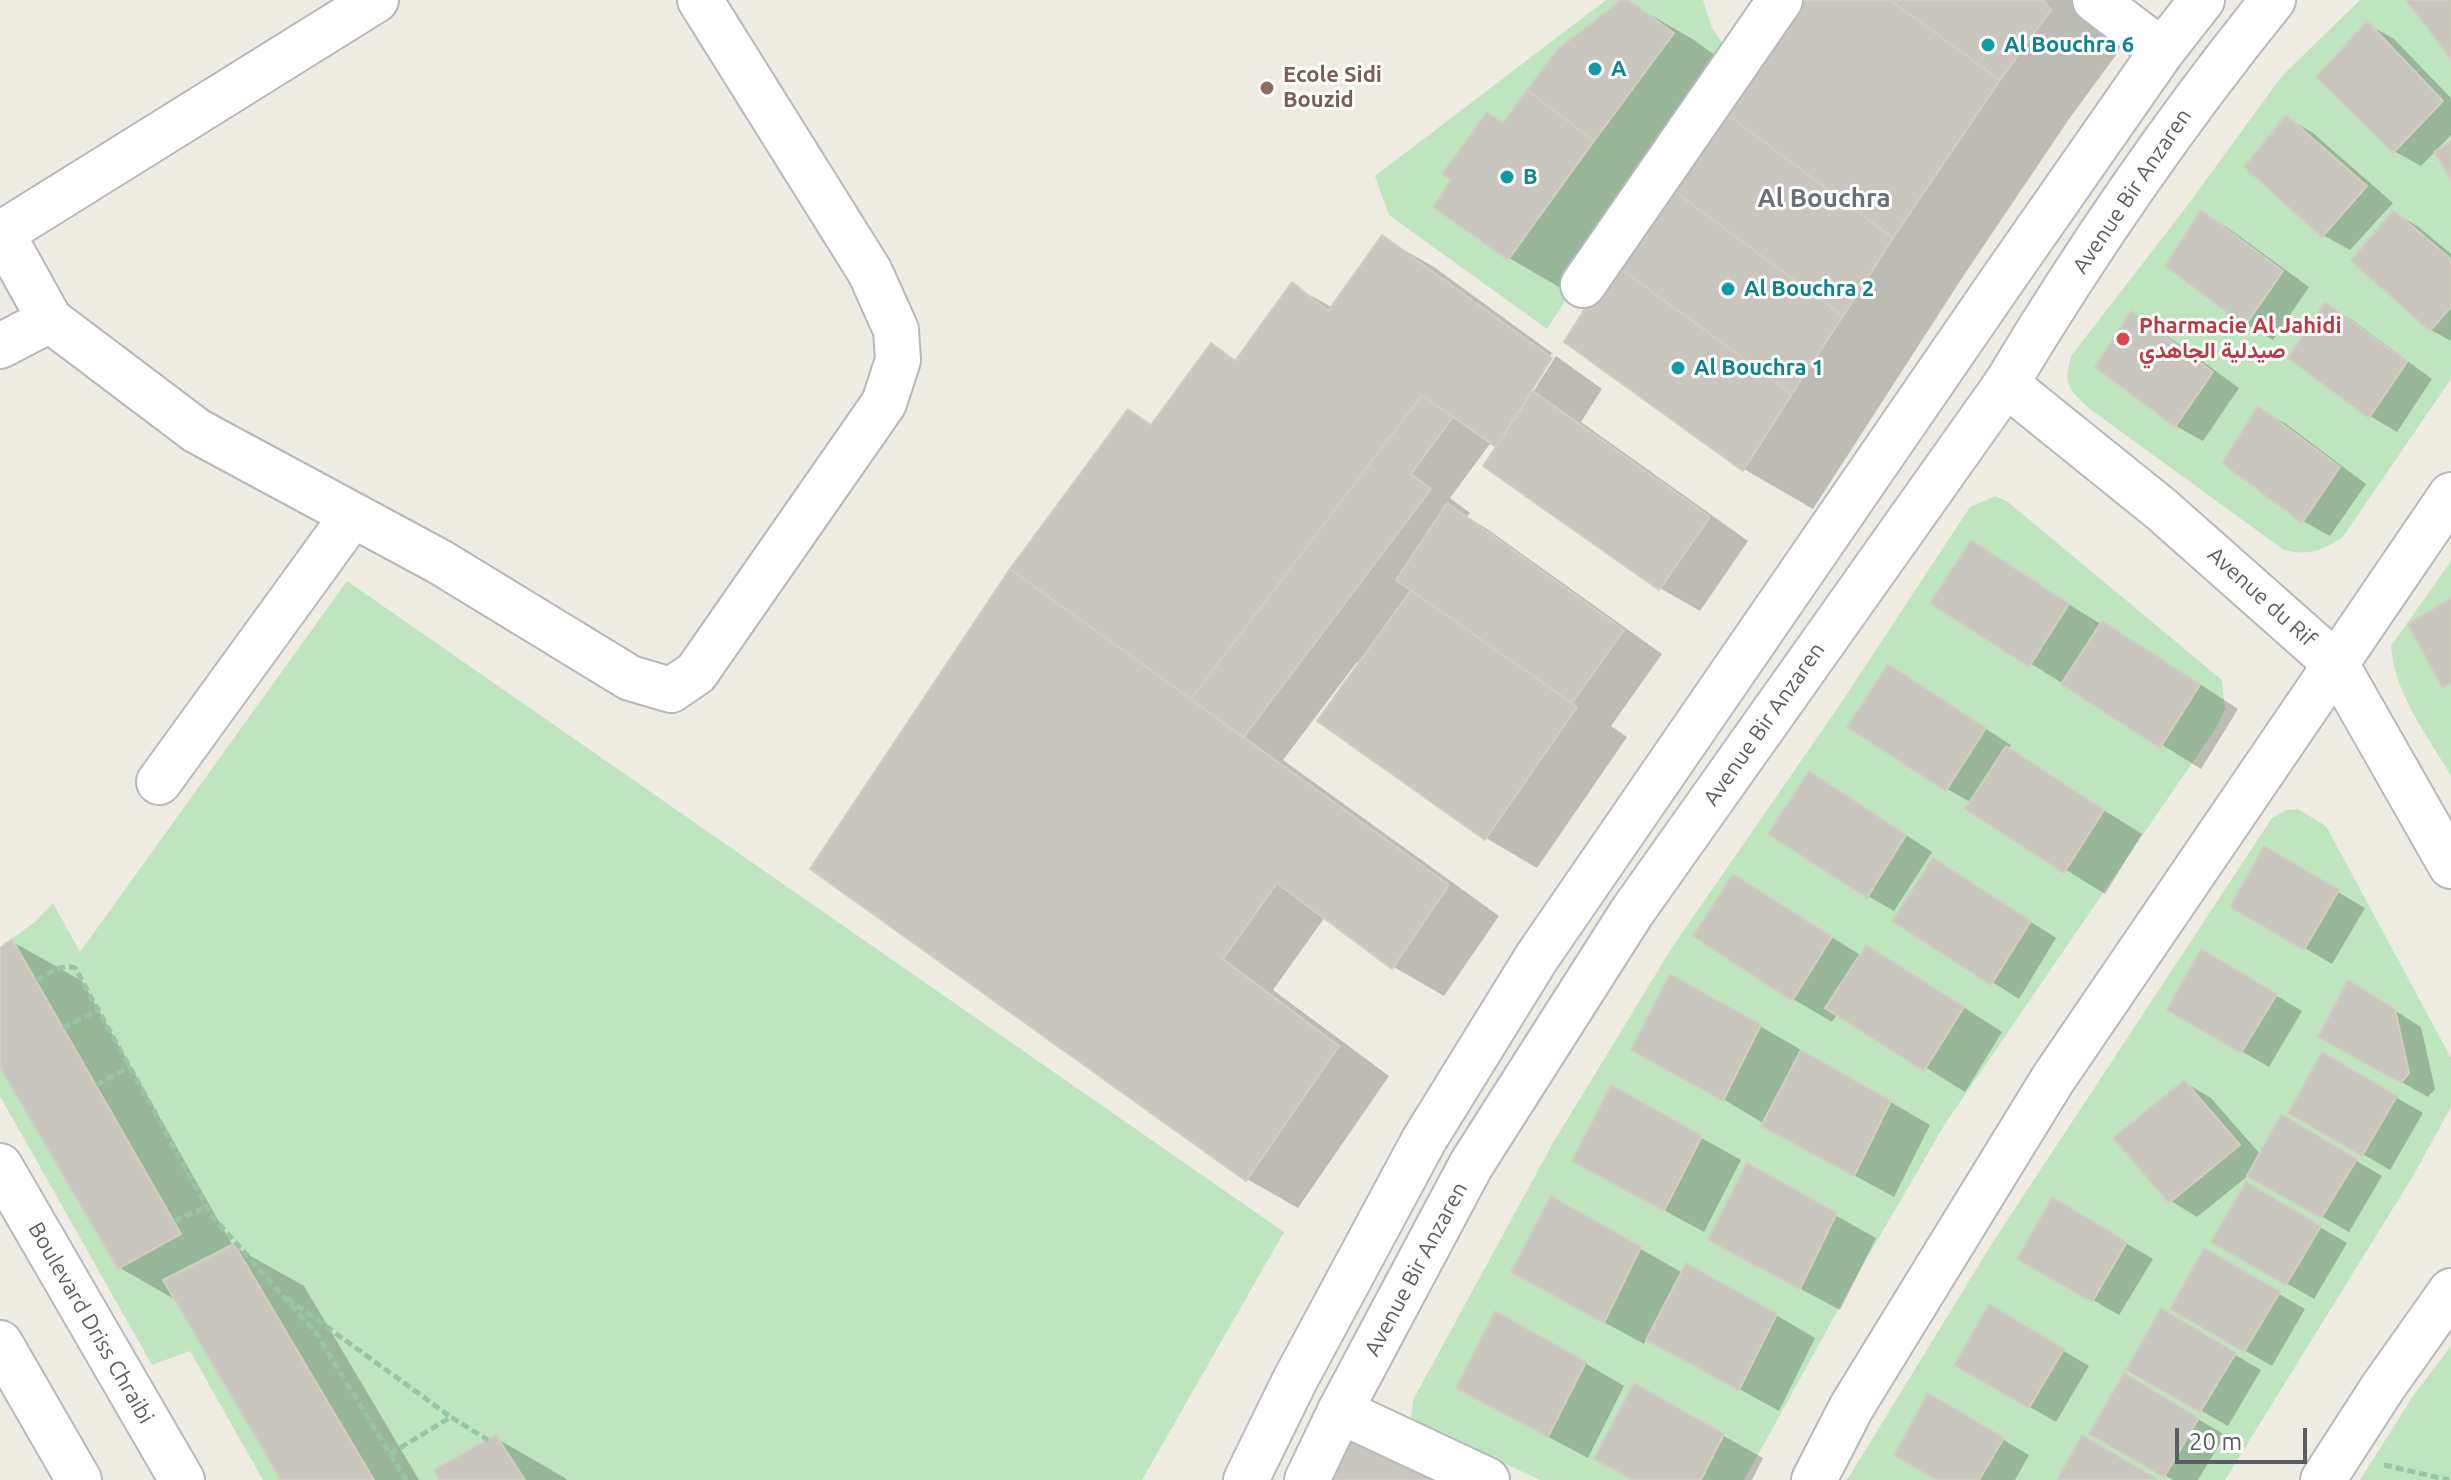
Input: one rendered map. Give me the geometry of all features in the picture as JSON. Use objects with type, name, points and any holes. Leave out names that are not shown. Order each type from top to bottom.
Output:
[{"type":"street","points":[[376,0],[1,231],[50,320],[197,431],[440,562],[630,678],[671,690],[696,673],[884,403],[898,360],[896,330],[870,272],[700,0]]},
{"type":"street","points":[[1583,285],[1780,0]]},
{"type":"street","points":[[2095,0],[2162,51]]},
{"type":"street","points":[[1246,1480],[1295,1380],[1424,1140],[1537,957],[2162,51],[2202,0]]},
{"type":"street","name":"Avenue Bir Anzaren","points":[[1307,1480],[1340,1411],[1471,1165],[1594,969],[2006,384],[2052,308],[2211,76],[2273,0]]},
{"type":"street","points":[[0,346],[50,320]]},
{"type":"street","name":"Avenue du Rif","points":[[2006,384],[2161,509],[2336,664],[2451,866]]},
{"type":"street","points":[[1814,1480],[1851,1408],[2053,1079],[2451,495]]},
{"type":"street","points":[[159,782],[352,516]]},
{"type":"street","name":"Boulevard Driss Chraibi","points":[[0,1166],[182,1480]]},
{"type":"street","points":[[2331,1468],[2383,1387],[2451,1291]]},
{"type":"street","points":[[0,1343],[79,1480]]},
{"type":"street","points":[[1340,1411],[1487,1480]]},
{"type":"path","points":[[36,980],[58,968],[75,968],[212,1216],[316,1333],[406,1480]]},
{"type":"path","points":[[63,1028],[98,1010]]},
{"type":"path","points":[[96,1085],[130,1067]]},
{"type":"path","points":[[174,1221],[207,1207]]},
{"type":"path","points":[[278,1292],[451,1417],[488,1440]]},
{"type":"path","points":[[316,1333],[318,1326],[325,1324]]},
{"type":"path","points":[[390,1454],[451,1417]]},
{"type":"path","points":[[2331,1468],[2449,1480]]},
{"type":"green space","points":[[1606,0],[1703,0],[1712,28],[1727,50],[1547,329],[1389,215],[1375,176]]},
{"type":"green space","points":[[2360,0],[2451,0],[2451,379],[2342,538],[2314,551],[2293,552],[2284,550],[2090,409],[2072,391],[2068,374],[2071,356],[2282,76]]},
{"type":"green space","points":[[1995,496],[2008,502],[2222,680],[2225,709],[2216,728],[1945,1124],[1744,1480],[1540,1480],[1421,1425],[1411,1418],[1413,1400],[1553,1143],[1673,946],[1839,706],[1970,507]]},
{"type":"green space","points":[[2451,561],[2451,776],[2405,697],[2393,663],[2391,646]]},
{"type":"green space","points":[[347,581],[1284,1232],[1142,1480],[263,1480],[190,1351],[152,1365],[0,1096],[0,948],[36,921],[53,903],[80,952]]},
{"type":"green space","points":[[2298,809],[2326,826],[2451,1058],[2451,1107],[2413,1176],[2225,1480],[1847,1480],[1993,1242],[2272,818],[2286,810]]},
{"type":"green space","points":[[2451,1346],[2451,1480],[2360,1480],[2413,1396]]},
{"type":"building","name":"A","points":[[1622,0],[1628,0],[1674,33],[1594,141],[1527,90],[1558,49]]},
{"type":"building","points":[[1798,0],[1890,0],[2000,80],[1893,238],[1724,112]]},
{"type":"building","name":"Al Bouchra 6","points":[[1890,0],[2043,0],[2051,10],[2000,80]]},
{"type":"building","points":[[2406,0],[2451,0],[2451,59]]},
{"type":"building","points":[[2367,21],[2443,101],[2393,153],[2316,77]]},
{"type":"building","name":"B","points":[[1527,90],[1594,141],[1508,260],[1433,207],[1451,180],[1442,174],[1487,112],[1503,123]]},
{"type":"building","points":[[1724,112],[1893,238],[1843,316],[1671,189]]},
{"type":"building","points":[[2286,115],[2367,186],[2322,237],[2244,167]]},
{"type":"building","points":[[2451,141],[2451,179],[2434,152]]},
{"type":"building","name":"Al Bouchra 2","points":[[1663,183],[1843,316],[1792,394],[1613,263]]},
{"type":"building","points":[[2201,210],[2283,271],[2245,326],[2165,266]]},
{"type":"building","points":[[2393,210],[2451,259],[2451,307],[2430,331],[2351,261]]},
{"type":"building","points":[[1382,235],[1552,358],[1496,447],[1422,395],[1191,699],[1010,569],[1128,409],[1151,425],[1211,343],[1235,361],[1292,282],[1328,311]]},
{"type":"building","name":"Al Bouchra 1","points":[[1613,263],[1792,394],[1743,471],[1564,342]]},
{"type":"building","points":[[2325,302],[2407,362],[2369,418],[2288,358]]},
{"type":"building","points":[[2131,311],[2213,372],[2175,427],[2095,367]]},
{"type":"building","points":[[1533,391],[1710,517],[1659,590],[1483,466]]},
{"type":"building","points":[[1422,395],[1453,417],[1411,474],[1431,489],[1243,738],[1191,699]]},
{"type":"building","points":[[2258,406],[2340,467],[2302,523],[2222,463]]},
{"type":"building","points":[[1447,503],[1624,630],[1572,703],[1396,580]]},
{"type":"building","points":[[1971,540],[2069,604],[2029,667],[1930,603]]},
{"type":"building","points":[[1010,569],[1449,885],[1392,969],[1277,883],[1223,959],[1339,1046],[1246,1181],[810,869]]},
{"type":"building","points":[[1411,590],[1577,707],[1485,840],[1317,721]]},
{"type":"building","points":[[2451,598],[2451,683],[2442,688],[2408,624]]},
{"type":"building","points":[[2102,621],[2200,685],[2160,748],[2061,684]]},
{"type":"building","points":[[1888,664],[1986,728],[1946,791],[1847,727]]},
{"type":"building","points":[[2006,746],[2104,810],[2064,873],[1965,809]]},
{"type":"building","points":[[1809,771],[1906,835],[1867,898],[1768,834]]},
{"type":"building","points":[[2264,846],[2339,890],[2304,950],[2230,907]]},
{"type":"building","points":[[1933,858],[2031,921],[1991,985],[1892,921]]},
{"type":"building","points":[[1733,874],[1832,937],[1792,1001],[1693,936]]},
{"type":"building","points":[[12,939],[181,1234],[118,1269],[0,1067],[0,948]]},
{"type":"building","points":[[1866,945],[1964,1007],[1924,1071],[1825,1008]]},
{"type":"building","points":[[2201,949],[2277,994],[2241,1053],[2167,1010]]},
{"type":"building","points":[[1670,974],[1761,1025],[1723,1101],[1631,1050]]},
{"type":"building","points":[[2348,980],[2395,1009],[2409,1073],[2401,1083],[2318,1037]]},
{"type":"building","points":[[1801,1050],[1891,1101],[1854,1176],[1761,1126]]},
{"type":"building","points":[[2322,1052],[2397,1096],[2362,1156],[2288,1113]]},
{"type":"building","points":[[2184,1080],[2240,1145],[2169,1203],[2113,1138]]},
{"type":"building","points":[[1611,1085],[1702,1136],[1664,1211],[1572,1161]]},
{"type":"building","points":[[2281,1114],[2357,1159],[2321,1218],[2247,1176]]},
{"type":"building","points":[[1747,1163],[1837,1213],[1800,1289],[1708,1240]]},
{"type":"building","points":[[2246,1182],[2321,1226],[2286,1285],[2211,1242]]},
{"type":"building","points":[[1551,1196],[1641,1247],[1604,1323],[1511,1272]]},
{"type":"building","points":[[2052,1197],[2127,1242],[2092,1302],[2017,1259]]},
{"type":"building","points":[[234,1244],[374,1480],[281,1480],[163,1280]]},
{"type":"building","points":[[2204,1248],[2280,1292],[2244,1352],[2170,1309]]},
{"type":"building","points":[[1686,1263],[1777,1314],[1739,1390],[1646,1340]]},
{"type":"building","points":[[1989,1304],[2064,1349],[2029,1408],[1954,1365]]},
{"type":"building","points":[[2161,1308],[2236,1353],[2200,1412],[2126,1370]]},
{"type":"building","points":[[1495,1311],[1586,1362],[1548,1437],[1456,1388]]},
{"type":"building","points":[[2124,1373],[2199,1418],[2164,1477],[2089,1434]]},
{"type":"building","points":[[1634,1383],[1724,1434],[1701,1480],[1633,1480],[1594,1459]]},
{"type":"building","points":[[1928,1393],[2004,1438],[1979,1480],[1937,1480],[1894,1455]]},
{"type":"building","points":[[496,1435],[525,1480],[440,1480],[434,1470]]},
{"type":"building","points":[[2082,1435],[2157,1479],[2157,1480],[2057,1480]]},
{"type":"building","points":[[1348,1437],[1454,1480],[1327,1480]]},
{"type":"place","name":"Al Bouchra 6","points":[[1988,45]]},
{"type":"place","name":"A","points":[[1595,69]]},
{"type":"place","name":"Ecole Sidi Bouzid","points":[[1267,88]]},
{"type":"place","name":"B","points":[[1507,177]]},
{"type":"place","name":"Al Bouchra 2","points":[[1728,289]]},
{"type":"place","name":"Pharmacie Al Jahidi صيدلية الجاهدي","points":[[2123,339]]},
{"type":"place","name":"Al Bouchra 1","points":[[1678,368]]},
{"type":"district","name":"Al Bouchra","points":[[1824,198]]}]
